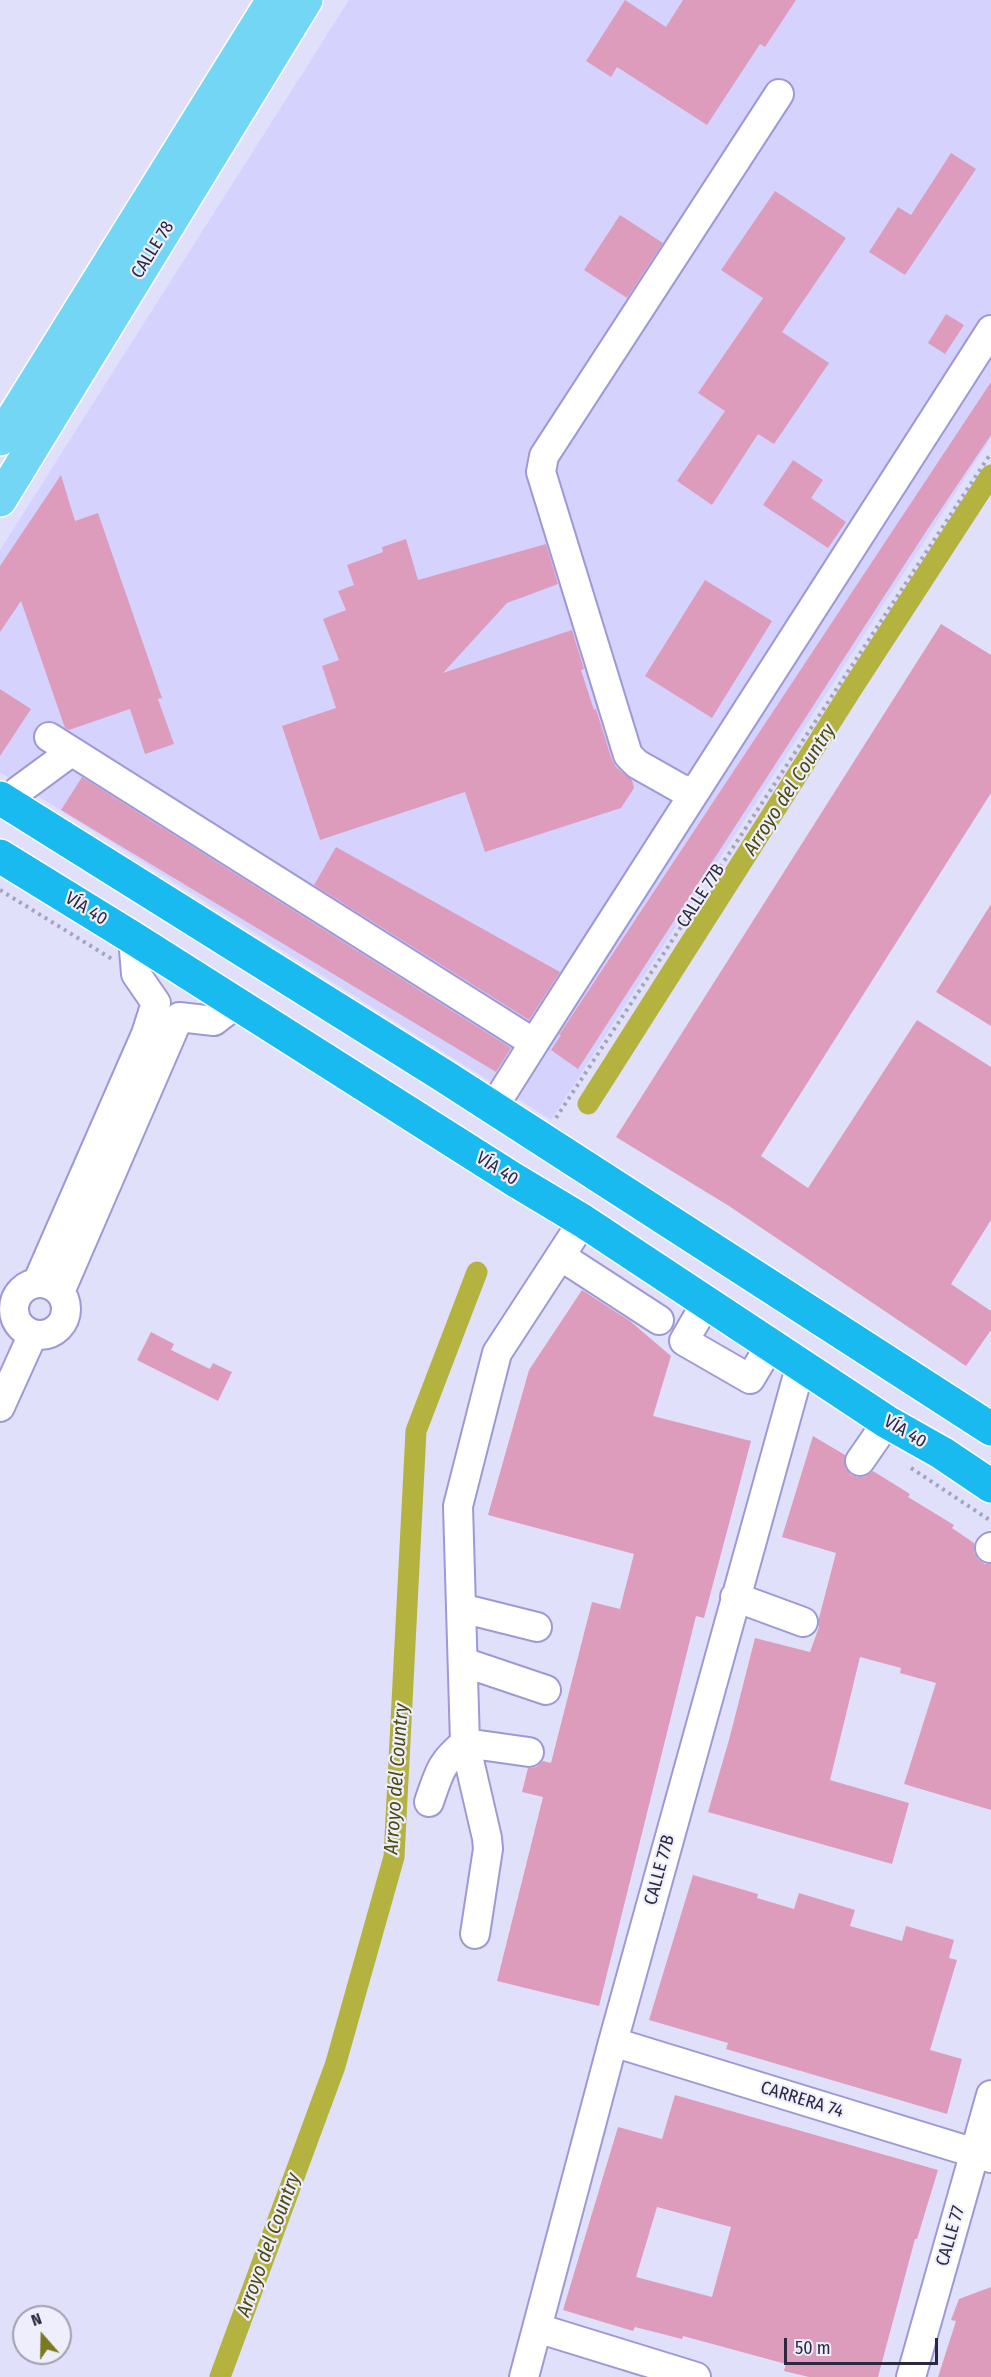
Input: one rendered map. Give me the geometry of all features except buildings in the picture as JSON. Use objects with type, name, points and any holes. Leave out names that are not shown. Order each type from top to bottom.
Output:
[{"type":"highway","points":[[7,799],[444,1076],[498,1099],[980,1421],[942,1454]]},
{"type":"highway","name":"VÍA 40","points":[[0,856],[583,1221],[886,1422],[942,1454],[991,1486]]},
{"type":"highway","points":[[417,1118],[444,1076]]},
{"type":"main road","name":"CALLE 78","points":[[0,439],[273,0]]},
{"type":"main road","name":"CALLE 78","points":[[0,500],[306,0]]},
{"type":"street","points":[[697,789],[683,790],[637,764],[628,755],[541,472],[541,465],[544,456],[779,94]]},
{"type":"street","points":[[498,1099],[991,330]]},
{"type":"street","points":[[7,799],[60,744],[534,1043]]},
{"type":"street","points":[[133,938],[136,974],[167,1010],[214,1021],[236,1004]]},
{"type":"street","points":[[49,1287],[167,1010]]},
{"type":"street","points":[[475,1934],[488,1850],[465,1743],[458,1506],[497,1353],[562,1257],[583,1221]]},
{"type":"street","points":[[562,1257],[659,1320]]},
{"type":"street","points":[[49,1287],[66,1307],[62,1323],[50,1333],[33,1334],[20,1326],[15,1318],[14,1303],[22,1289],[49,1287]]},
{"type":"street","points":[[706,1303],[684,1341],[750,1379],[771,1344]]},
{"type":"street","points":[[0,1407],[33,1334]]},
{"type":"street","name":"CALLE 77B","points":[[524,2377],[613,2042],[801,1364]]},
{"type":"street","points":[[860,1461],[886,1422]]},
{"type":"street","points":[[735,1597],[803,1622]]},
{"type":"street","points":[[461,1608],[537,1627]]},
{"type":"street","points":[[463,1662],[546,1690]]},
{"type":"street","points":[[429,1802],[441,1768],[451,1754],[465,1743],[529,1752]]},
{"type":"street","name":"CARRERA 74","points":[[613,2042],[983,2155]]},
{"type":"street","name":"CALLE 77","points":[[911,2377],[983,2155],[991,2095]]},
{"type":"street","points":[[537,2328],[696,2377]]},
{"type":"path","name":"CALLE 77B","points":[[556,1119],[991,453]]},
{"type":"shaded area","points":[[349,0],[991,0],[991,438],[551,1120],[0,772],[0,550]]},
{"type":"waterway","name":"Arroyo del Country","points":[[588,1104],[991,475]]},
{"type":"waterway","name":"Arroyo del Country","points":[[220,2377],[335,2066],[394,1857],[416,1431],[477,1272]]}]
